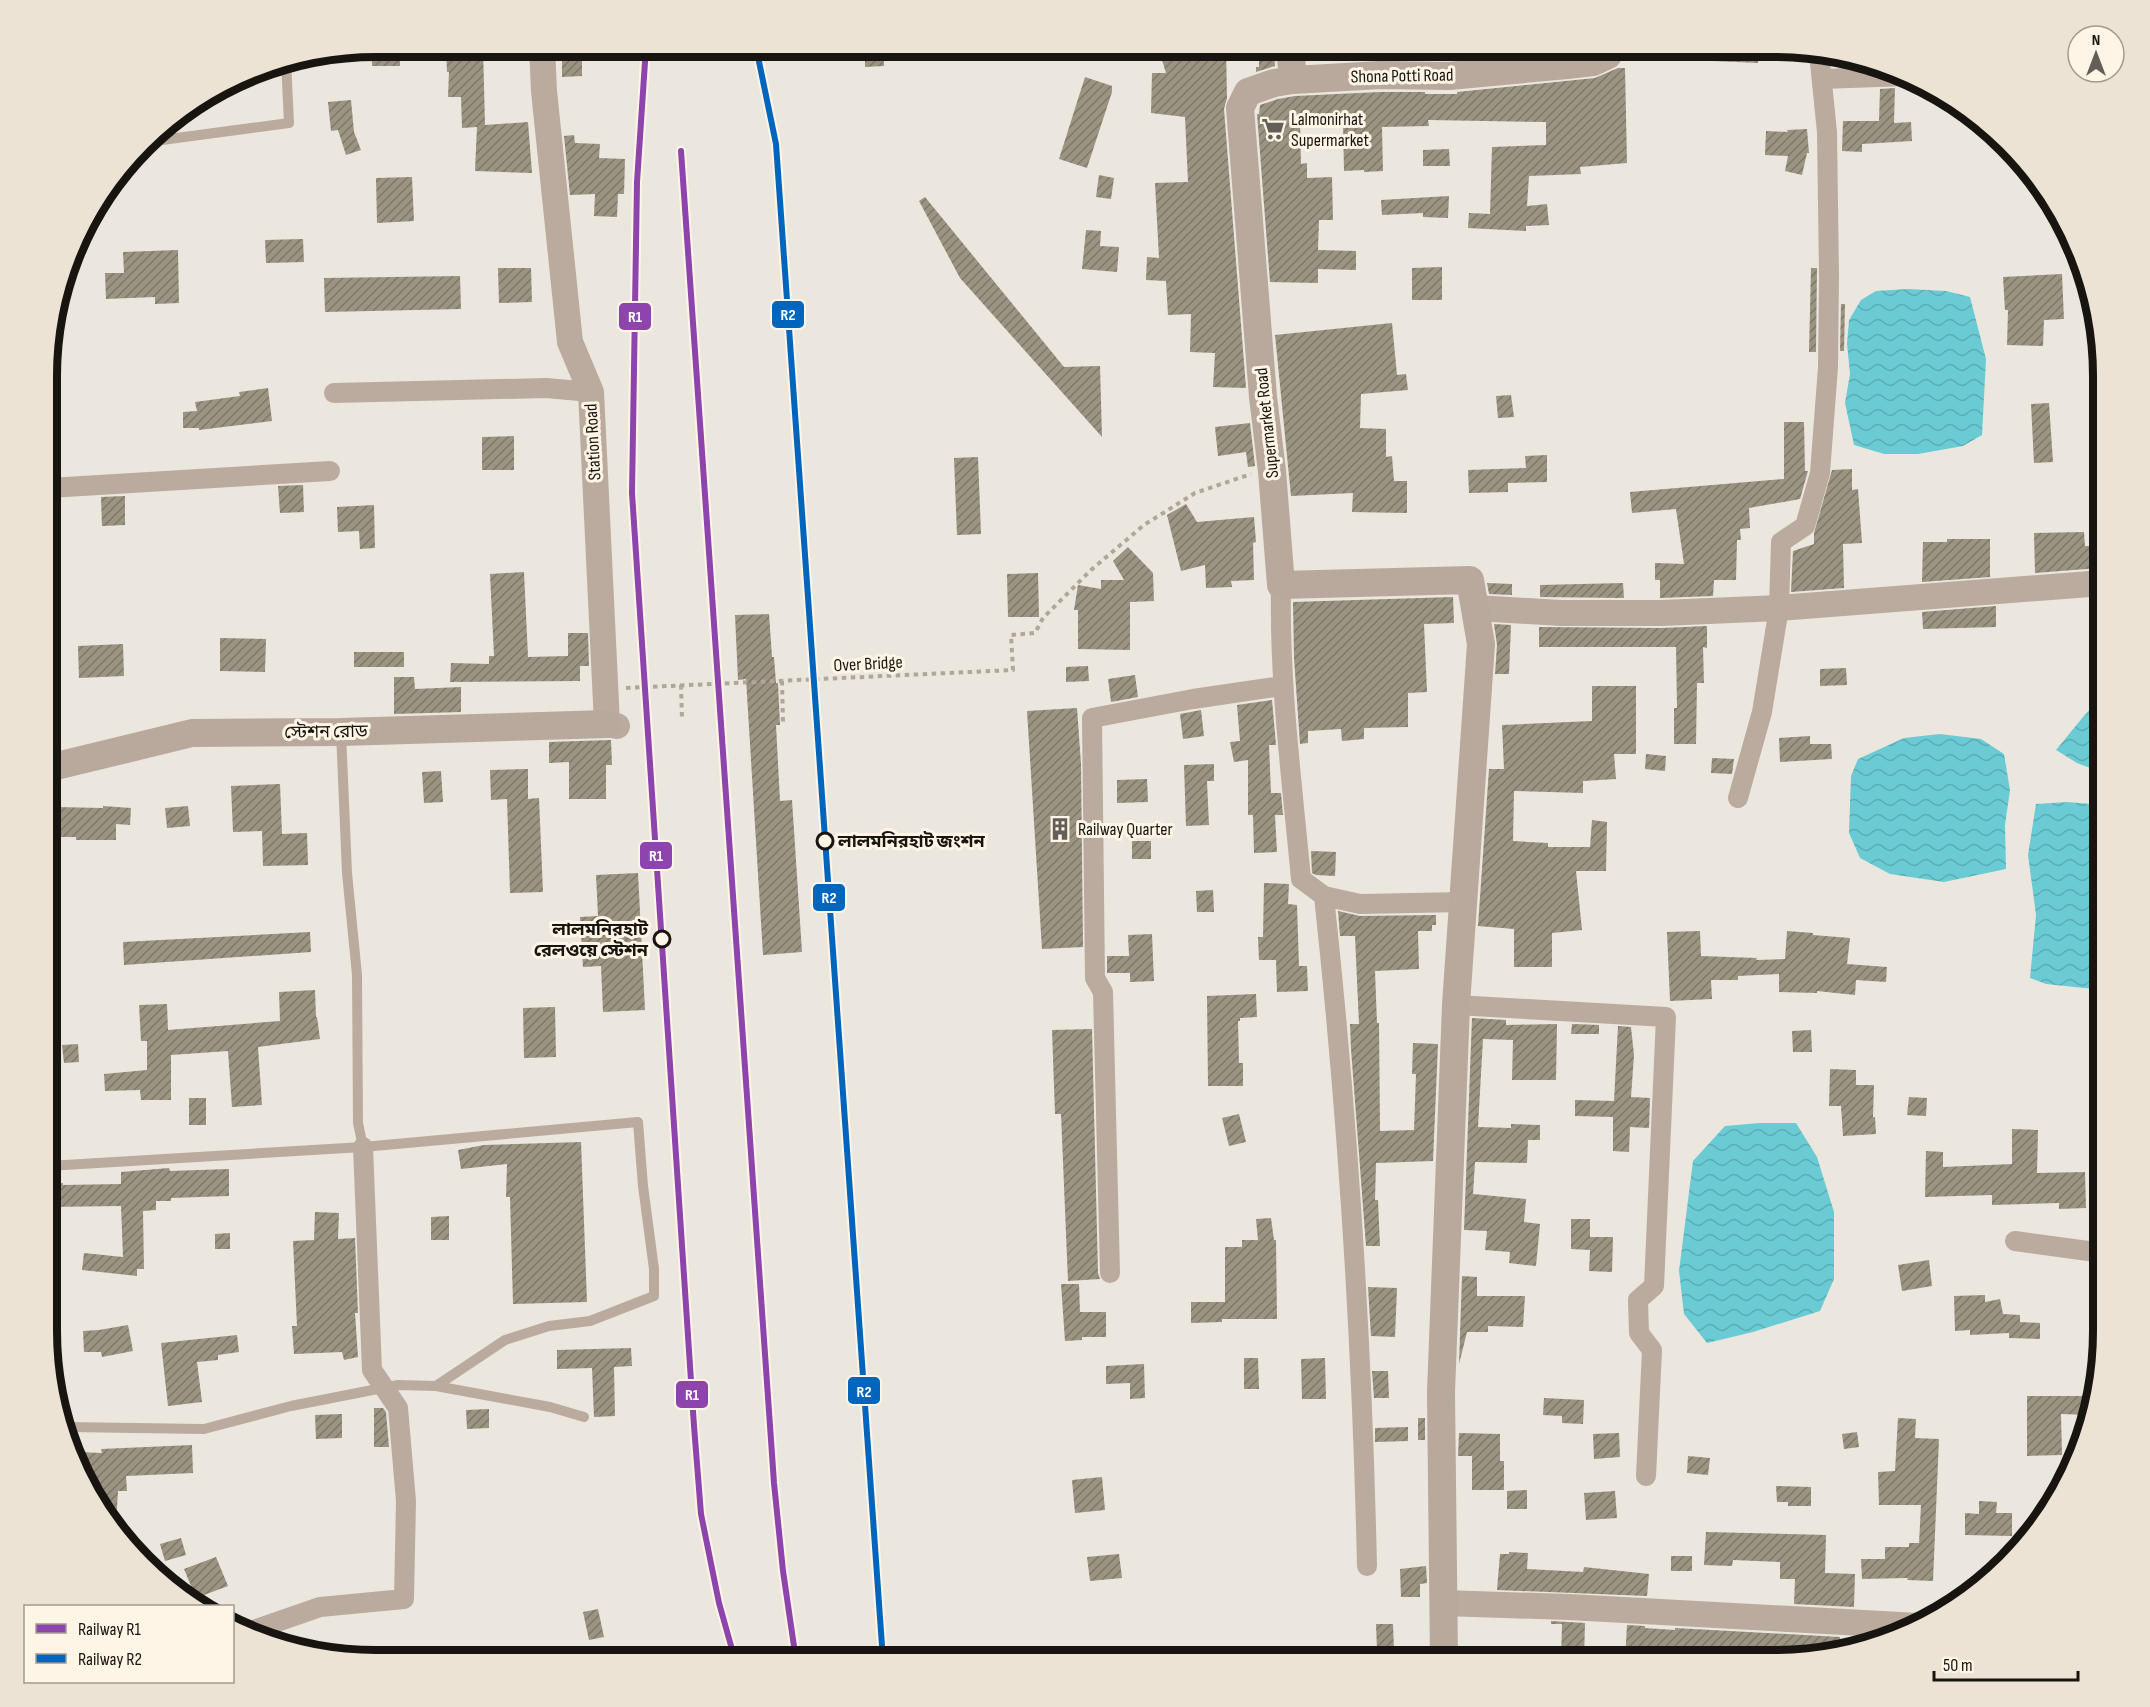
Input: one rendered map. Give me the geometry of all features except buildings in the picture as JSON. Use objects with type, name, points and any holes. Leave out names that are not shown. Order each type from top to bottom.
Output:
[{"type":"main road","points":[[1291,57],[1293,80]]},
{"type":"main road","name":"Shona Potti Road","points":[[1293,80],[1380,75],[1449,76],[1593,62],[1606,57]]},
{"type":"main road","name":"Supermarket Road","points":[[1281,585],[1272,471],[1263,398],[1240,108],[1248,92],[1274,83],[1293,80]]},
{"type":"main road","points":[[1281,585],[1470,580],[1481,644],[1456,1005],[1441,1392],[1444,1650]]},
{"type":"main road","name":"স্টেশন রোড","points":[[57,766],[192,733],[341,732],[612,725]]},
{"type":"street","name":"Station Road","points":[[542,57],[570,342],[591,392],[612,725]]},
{"type":"street","points":[[1738,798],[1762,712],[1779,608],[1781,542],[1804,526],[1820,473],[1828,367],[1829,276],[1827,132],[1820,61]]},
{"type":"street","points":[[1822,79],[1885,77]]},
{"type":"street","points":[[334,393],[546,388],[591,392]]},
{"type":"street","points":[[57,488],[330,471]]},
{"type":"street","points":[[1475,608],[1561,613],[1662,613],[1779,608],[2093,584]]},
{"type":"street","points":[[1281,585],[1282,686],[1301,879],[1324,896],[1360,904],[1464,902]]},
{"type":"street","points":[[1110,1273],[1103,992],[1095,978],[1092,718],[1193,699],[1282,686]]},
{"type":"street","points":[[1324,896],[1338,1029],[1360,1344],[1367,1566]]},
{"type":"street","points":[[1456,1005],[1666,1017],[1654,1286],[1638,1300],[1639,1333],[1652,1350],[1646,1476]]},
{"type":"street","points":[[259,1628],[320,1607],[404,1599],[406,1501],[398,1408],[372,1370],[363,1147]]},
{"type":"street","points":[[2014,1241],[2093,1252]]},
{"type":"street","points":[[1443,1603],[1569,1607],[1898,1625]]},
{"type":"lane","points":[[161,140],[289,123],[286,70]]},
{"type":"lane","points":[[341,732],[347,873],[357,975],[358,1123],[363,1147]]},
{"type":"lane","points":[[57,1165],[363,1147],[638,1122],[643,1186],[654,1269],[654,1296],[590,1321],[549,1326],[505,1340],[436,1386]]},
{"type":"lane","points":[[72,1427],[204,1429],[291,1406],[398,1385],[436,1386],[550,1407],[584,1417]]},
{"type":"path","name":"Over Bridge","points":[[616,688],[1013,670],[1011,635],[1035,633],[1043,618],[1091,570],[1144,525],[1195,493],[1253,474],[1272,471]]},
{"type":"path","points":[[782,681],[783,722]]},
{"type":"path","points":[[681,685],[682,719]]},
{"type":"water","points":[[1908,289],[1946,291],[1970,297],[1986,359],[1982,435],[1963,446],[1918,454],[1884,454],[1854,445],[1845,403],[1850,374],[1847,344],[1849,320],[1861,300],[1876,291]]},
{"type":"water","points":[[2093,706],[2093,769],[2077,763],[2056,750]]},
{"type":"water","points":[[1940,734],[1981,739],[2004,754],[2010,790],[2005,825],[2006,869],[1944,882],[1890,874],[1860,858],[1849,833],[1851,776],[1858,759],[1904,738]]},
{"type":"water","points":[[2067,802],[2093,804],[2093,989],[2046,984],[2030,978],[2036,915],[2028,855],[2036,804]]},
{"type":"water","points":[[1796,1123],[1817,1157],[1834,1212],[1834,1279],[1820,1311],[1753,1332],[1707,1343],[1684,1314],[1679,1271],[1693,1161],[1725,1126]]},
{"type":"rail line","name":"R1","points":[[645,57],[637,182],[632,493],[701,1514],[719,1603],[732,1650]]},
{"type":"rail line","name":"R2","points":[[758,57],[776,144],[882,1650]]},
{"type":"rail line","name":"R1","points":[[681,151],[774,1483],[783,1571],[795,1650]]},
{"type":"place","name":"Lalmonirhat Supermarket","points":[[1273,129]]},
{"type":"place","name":"Railway Quarter","points":[[1060,829]]},
{"type":"place","name":"লালমনিরহাট জংশন","points":[[825,841]]},
{"type":"place","name":"লালমনিরহাট রেলওয়ে স্টেশন","points":[[662,939]]}]
